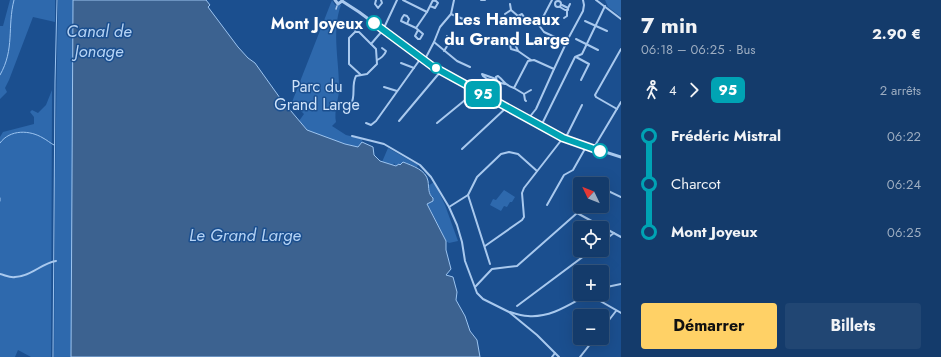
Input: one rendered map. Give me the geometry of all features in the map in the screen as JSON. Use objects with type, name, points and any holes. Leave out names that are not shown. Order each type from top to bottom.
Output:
[{"type":"street","points":[[335,0],[338,4],[342,1],[359,12],[441,71],[528,119],[564,138],[586,147],[621,157]]},
{"type":"street","points":[[376,0],[375,4],[378,8],[382,3],[381,0]]},
{"type":"street","points":[[371,44],[383,30],[396,0]]},
{"type":"street","points":[[403,0],[427,12]]},
{"type":"street","points":[[407,24],[417,29],[423,34],[420,39],[415,36],[417,29],[433,0],[436,0],[438,3],[435,8],[430,6]]},
{"type":"street","points":[[366,123],[371,125],[376,121],[414,68],[423,59],[434,42],[440,27],[451,14],[454,0]]},
{"type":"street","points":[[538,24],[542,21],[551,0],[556,3],[559,1],[561,6]]},
{"type":"street","points":[[528,119],[536,109],[569,36],[583,11],[584,5],[582,0]]},
{"type":"street","points":[[596,0],[621,19]]},
{"type":"street","points":[[556,3],[556,7],[561,6],[567,9]]},
{"type":"street","points":[[510,4],[511,10],[520,19],[538,24],[544,32],[559,39],[561,42]]},
{"type":"street","points":[[564,18],[567,16],[567,9],[570,4]]},
{"type":"street","points":[[541,126],[575,57],[582,54],[605,6]]},
{"type":"street","points":[[505,14],[511,10]]},
{"type":"street","points":[[451,14],[463,20]]},
{"type":"street","points":[[518,16],[522,14],[526,20]]},
{"type":"street","points":[[585,21],[607,31]]},
{"type":"street","points":[[346,22],[352,26],[356,32],[359,32],[376,49],[377,64],[367,74],[356,76],[354,80],[353,101],[351,104]]},
{"type":"street","points":[[356,32],[349,38],[350,64],[361,75]]},
{"type":"street","points":[[447,36],[449,43]]},
{"type":"street","points":[[576,39],[598,50]]},
{"type":"street","points":[[496,42],[505,41],[510,45],[511,49],[518,51],[531,60],[554,69]]},
{"type":"street","points":[[434,42],[457,61],[470,67]]},
{"type":"street","points":[[444,51],[449,43],[454,42]]},
{"type":"street","points":[[510,45],[513,43],[515,44],[518,51]]},
{"type":"street","points":[[376,60],[379,60],[386,53],[386,51],[382,48]]},
{"type":"street","points":[[617,109],[595,95],[621,50]]},
{"type":"street","points":[[575,57],[589,64],[581,80]]},
{"type":"street","points":[[514,88],[528,61],[531,60]]},
{"type":"street","points":[[400,63],[414,68]]},
{"type":"street","points":[[399,121],[441,71]]},
{"type":"street","points":[[496,80],[487,79],[482,74],[496,80],[514,88],[524,94],[526,101]]},
{"type":"street","points":[[496,80],[496,77],[500,77],[505,84]]},
{"type":"street","points":[[384,87],[397,91]]},
{"type":"street","points":[[437,123],[477,90]]},
{"type":"street","points":[[524,94],[531,90]]},
{"type":"street","points":[[593,149],[621,102]]},
{"type":"street","points":[[485,246],[522,220],[524,217],[522,193],[537,171],[564,138],[582,105]]},
{"type":"street","points":[[462,149],[507,107]]},
{"type":"street","points":[[352,136],[384,144],[420,165],[431,176],[449,207],[460,234],[465,261],[477,293],[483,299],[509,312],[537,335],[559,357]]},
{"type":"street","points":[[547,205],[564,175],[573,170],[586,147]]},
{"type":"street","points":[[449,207],[468,195],[477,177],[501,154],[509,152],[518,154],[537,171]]},
{"type":"street","points":[[609,192],[621,197]]},
{"type":"street","points":[[468,195],[490,264]]},
{"type":"street","points":[[475,287],[492,269],[517,266],[578,213],[621,237]]},
{"type":"street","points":[[609,237],[614,233]]},
{"type":"street","points":[[517,306],[583,257]]},
{"type":"street","points":[[0,274],[16,277],[24,276],[56,261]]},
{"type":"street","points":[[609,287],[621,284]]},
{"type":"street","points":[[509,312],[529,316],[544,314],[558,311],[576,301]]},
{"type":"street","points":[[600,301],[621,313]]},
{"type":"street","points":[[609,320],[616,311]]},
{"type":"street","points":[[580,357],[589,345]]},
{"type":"street","points":[[552,357],[555,353]]},
{"type":"green space","points":[[10,0],[55,0],[55,22],[33,17],[5,88],[7,92],[0,99],[0,26],[3,26]]},
{"type":"green space","points":[[58,0],[73,0],[71,357],[54,357]]},
{"type":"green space","name":"Parc du Grand Large","points":[[332,0],[335,5],[341,5],[338,15],[336,37],[339,91],[336,122],[332,126],[346,135],[362,139],[362,144],[358,147],[314,134],[307,130],[299,121],[304,114],[292,102]]},
{"type":"green space","points":[[605,0],[621,0],[621,17],[608,7]]},
{"type":"green space","points":[[52,90],[51,357],[31,357],[18,350],[15,357],[0,357],[0,137],[3,132],[34,124],[34,117],[30,112],[32,110],[38,113],[46,105]]},
{"type":"green space","points":[[388,148],[418,165],[417,167],[403,162],[396,166],[394,163],[393,165],[382,162]]},
{"type":"green space","points":[[434,182],[445,205],[458,241],[449,243],[446,241],[427,203],[431,201],[428,186]]},
{"type":"green space","points":[[504,190],[515,197],[507,207],[504,206],[501,211],[490,205],[493,199],[496,200]]},
{"type":"water","name":"Le Grand Large","points":[[73,0],[206,0],[210,5],[208,7],[238,47],[255,63],[280,98],[307,130],[345,144],[358,147],[362,142],[373,147],[374,155],[380,161],[396,166],[403,162],[422,171],[427,177],[429,193],[433,198],[433,201],[427,204],[446,241],[446,250],[451,269],[446,275],[453,277],[457,292],[456,300],[465,316],[470,331],[477,340],[480,357],[71,357]]},
{"type":"waterway","points":[[0,75],[8,56],[14,0]]},
{"type":"waterway","points":[[53,357],[57,0]]},
{"type":"waterway","points":[[0,143],[9,135],[26,132],[38,135],[54,145]]},
{"type":"bus line","name":"95","points":[[374,23],[432,66],[563,138],[600,151]]},
{"type":"place","name":"Mont Joyeux","points":[[374,23]]},
{"type":"district","name":"Les Hameaux du Grand Large","points":[[507,29]]},
{"type":"water label","name":"Canal de Jonage","points":[[99,41]]}]
